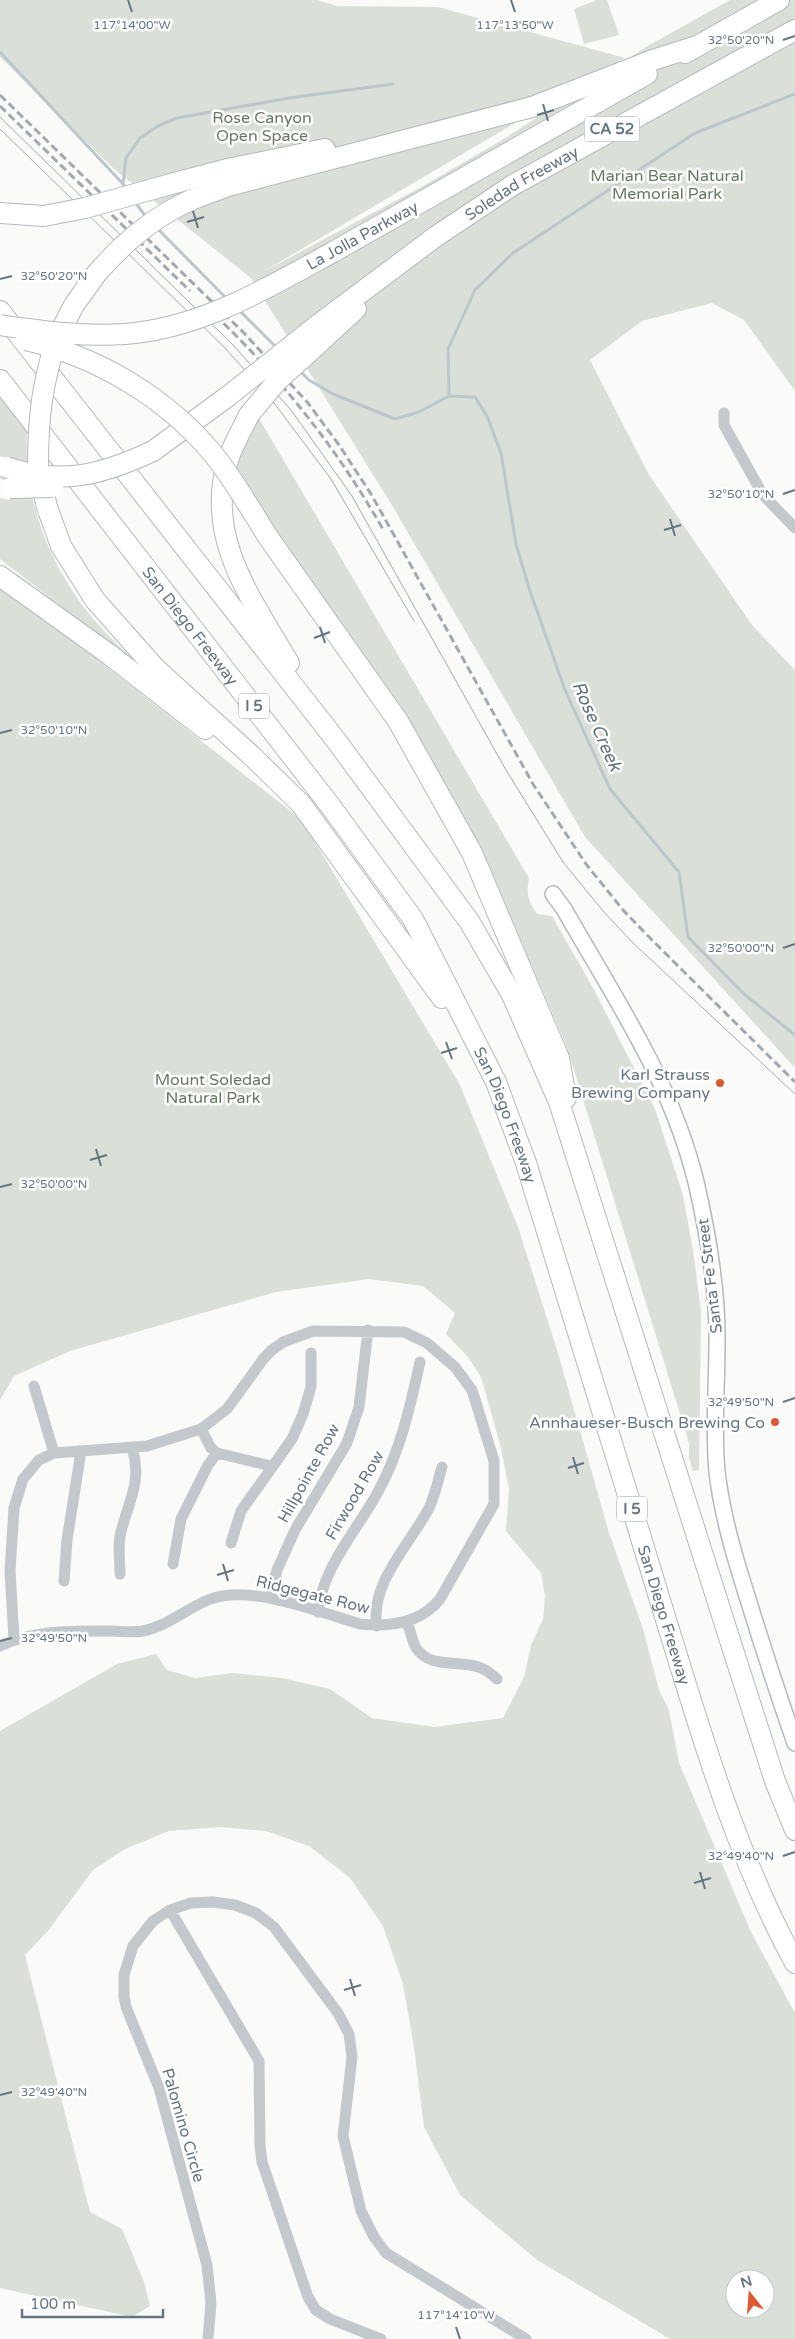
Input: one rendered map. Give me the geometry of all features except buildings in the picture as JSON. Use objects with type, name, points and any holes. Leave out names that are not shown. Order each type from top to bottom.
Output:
[{"type":"highway","points":[[480,1051],[301,804],[253,757],[156,669],[95,600],[61,546],[38,466],[39,410],[44,378],[56,340],[74,305],[97,273],[116,251],[138,232],[174,207],[228,186],[532,107],[653,60],[697,46],[779,0]]},
{"type":"highway","name":"Soledad Freeway","points":[[317,335],[435,237],[514,185],[795,30]]},
{"type":"highway","name":"La Jolla Parkway","points":[[0,325],[59,333],[90,335],[128,334],[157,329],[221,311],[333,252],[697,46]]},
{"type":"highway","points":[[0,214],[44,216],[85,208],[171,184],[298,153],[434,133]]},
{"type":"highway","name":"I 5","points":[[0,312],[336,739],[469,921],[507,987],[559,1102],[775,1780],[795,1830]]},
{"type":"highway","points":[[0,334],[49,346],[99,365],[147,394],[176,416],[214,456],[268,537],[398,721],[472,853],[559,1058],[578,1164]]},
{"type":"highway","points":[[5,488],[75,484],[118,471],[153,451],[227,396],[317,335]]},
{"type":"highway","points":[[317,335],[249,415],[229,457],[222,501],[227,547],[239,578],[336,739]]},
{"type":"highway","name":"San Diego Freeway","points":[[0,380],[329,804],[413,919],[496,1082],[526,1162],[681,1669],[723,1796],[758,1885],[795,1963]]},
{"type":"highway","points":[[3,465],[33,476],[69,478],[114,468],[153,451]]},
{"type":"highway","points":[[0,576],[110,655],[301,804]]},
{"type":"street","points":[[724,413],[724,425],[763,495],[795,528]]},
{"type":"street","name":"Santa Fe Street","points":[[553,894],[564,909],[636,1030],[656,1069],[675,1115],[696,1181],[715,1299],[717,1342],[714,1429],[721,1499],[746,1593],[795,1743]]},
{"type":"street","name":"Ridgegate Row","points":[[0,1646],[14,1639],[58,1631],[142,1631],[164,1624],[209,1600],[230,1594],[255,1594],[360,1624],[377,1626],[407,1622],[434,1608],[494,1504],[494,1461],[472,1390],[455,1367],[427,1342],[404,1332],[368,1330],[313,1331],[283,1342],[264,1358],[227,1410],[201,1429],[175,1438],[132,1448],[54,1453]]},
{"type":"street","name":"Hillpointe Row","points":[[270,1598],[277,1570],[295,1530],[346,1443],[359,1407],[368,1330]]},
{"type":"street","points":[[231,1543],[241,1511],[292,1439],[303,1414],[311,1387],[311,1352]]},
{"type":"street","name":"Firwood Row","points":[[318,1612],[319,1602],[333,1564],[379,1491],[396,1456],[405,1428],[420,1362]]},
{"type":"street","points":[[14,1639],[10,1571],[14,1508],[23,1479],[39,1460],[54,1453],[34,1386]]},
{"type":"street","points":[[201,1429],[211,1448],[217,1453],[272,1466]]},
{"type":"street","points":[[120,1574],[119,1540],[133,1499],[136,1482],[132,1448]]},
{"type":"street","points":[[64,1581],[67,1540],[80,1458],[79,1451]]},
{"type":"street","points":[[173,1564],[181,1519],[208,1465],[217,1453]]},
{"type":"street","points":[[377,1626],[376,1618],[380,1588],[430,1506],[442,1467]]},
{"type":"street","points":[[407,1622],[416,1648],[428,1658],[440,1663],[466,1664],[482,1668],[497,1679]]},
{"type":"street","points":[[381,2339],[330,2319],[316,2310],[308,2298],[262,2162],[260,2146],[259,2061],[170,1910],[202,1902],[224,1903],[251,1911],[274,1927],[338,2012],[349,2034],[352,2058],[343,2136],[361,2211],[374,2238],[386,2253],[526,2339]]},
{"type":"street","name":"Palomino Circle","points":[[170,1910],[149,1925],[133,1946],[125,1970],[124,1996],[126,2007],[159,2088],[207,2265],[211,2303],[208,2339]]},
{"type":"green space","points":[[0,0],[317,0],[337,6],[438,7],[625,58],[261,273],[423,186],[507,137],[646,47],[730,0],[795,0],[795,391],[744,320],[712,303],[642,321],[590,360],[649,475],[752,625],[795,670],[795,1068],[585,837],[393,507],[251,278],[114,169],[0,57]]},
{"type":"green space","points":[[597,0],[607,0],[619,35],[584,44],[574,9]]},
{"type":"green space","points":[[0,398],[27,432],[27,458],[35,509],[53,557],[66,580],[80,602],[104,631],[166,688],[0,559],[0,498],[10,500],[7,481],[0,479],[0,469],[9,461],[0,456]]},
{"type":"green space","points":[[257,415],[529,878],[528,897],[534,909],[537,914],[552,916],[592,986],[655,1109],[683,1195],[693,1250],[701,1312],[699,1470],[693,1471],[689,1458],[689,1443],[567,1047],[481,847],[236,469]]},
{"type":"green space","name":"Mount Soledad Natural Park","points":[[0,583],[302,820],[460,1085],[518,1227],[558,1353],[609,1533],[643,1629],[659,1690],[669,1710],[679,1763],[751,1932],[795,2013],[795,2339],[670,2339],[537,2260],[460,2195],[424,2127],[414,2047],[403,1984],[383,1926],[350,1878],[309,1846],[266,1831],[219,1827],[169,1831],[125,1849],[93,1870],[48,1931],[25,1955],[90,2212],[122,2229],[144,2282],[150,2306],[132,2317],[0,2288],[0,1731],[117,1664],[156,1654],[167,1670],[195,1678],[233,1673],[282,1678],[330,1689],[372,1718],[434,1727],[503,1718],[524,1677],[531,1645],[543,1619],[545,1596],[541,1573],[506,1531],[509,1489],[500,1444],[481,1377],[468,1357],[446,1334],[455,1313],[423,1286],[369,1279],[276,1292],[70,1351],[14,1376],[0,1400]]},
{"type":"waterway","points":[[0,52],[123,184]]},
{"type":"waterway","points":[[126,188],[123,184],[126,158],[140,138],[158,126],[177,118],[289,98],[393,84]]},
{"type":"waterway","points":[[449,396],[448,349],[475,290],[513,253],[695,133],[795,94]]},
{"type":"waterway","points":[[135,202],[146,217]]},
{"type":"waterway","points":[[156,227],[227,299]]},
{"type":"waterway","points":[[239,310],[277,348]]},
{"type":"waterway","name":"Rose Creek","points":[[299,370],[309,380],[333,394],[395,419],[419,412],[449,396],[475,397],[487,416],[501,453],[516,544],[530,591],[565,690],[610,789],[679,872],[688,937],[744,994],[795,1035]]},
{"type":"tram line","points":[[0,117],[233,345],[291,410],[352,496],[506,770],[563,862],[603,911],[632,942],[795,1094]]},
{"type":"tram line","points":[[0,129],[224,347],[271,399],[331,479],[414,621]]},
{"type":"railway","points":[[0,95],[244,333],[308,403],[339,445],[371,494],[533,784],[586,864],[623,910],[795,1082]]},
{"type":"railway","points":[[0,106],[190,291]]},
{"type":"railway","points":[[215,315],[240,339],[286,390],[348,472],[384,531]]},
{"type":"place","name":"Karl Strauss Brewing Company","points":[[720,1083]]},
{"type":"place","name":"Annhaueser-Busch Brewing Co","points":[[775,1422]]},
{"type":"park label","name":"Rose Canyon Open Space","points":[[262,126]]},
{"type":"park label","name":"Marian Bear Natural Memorial Park","points":[[667,184]]}]
